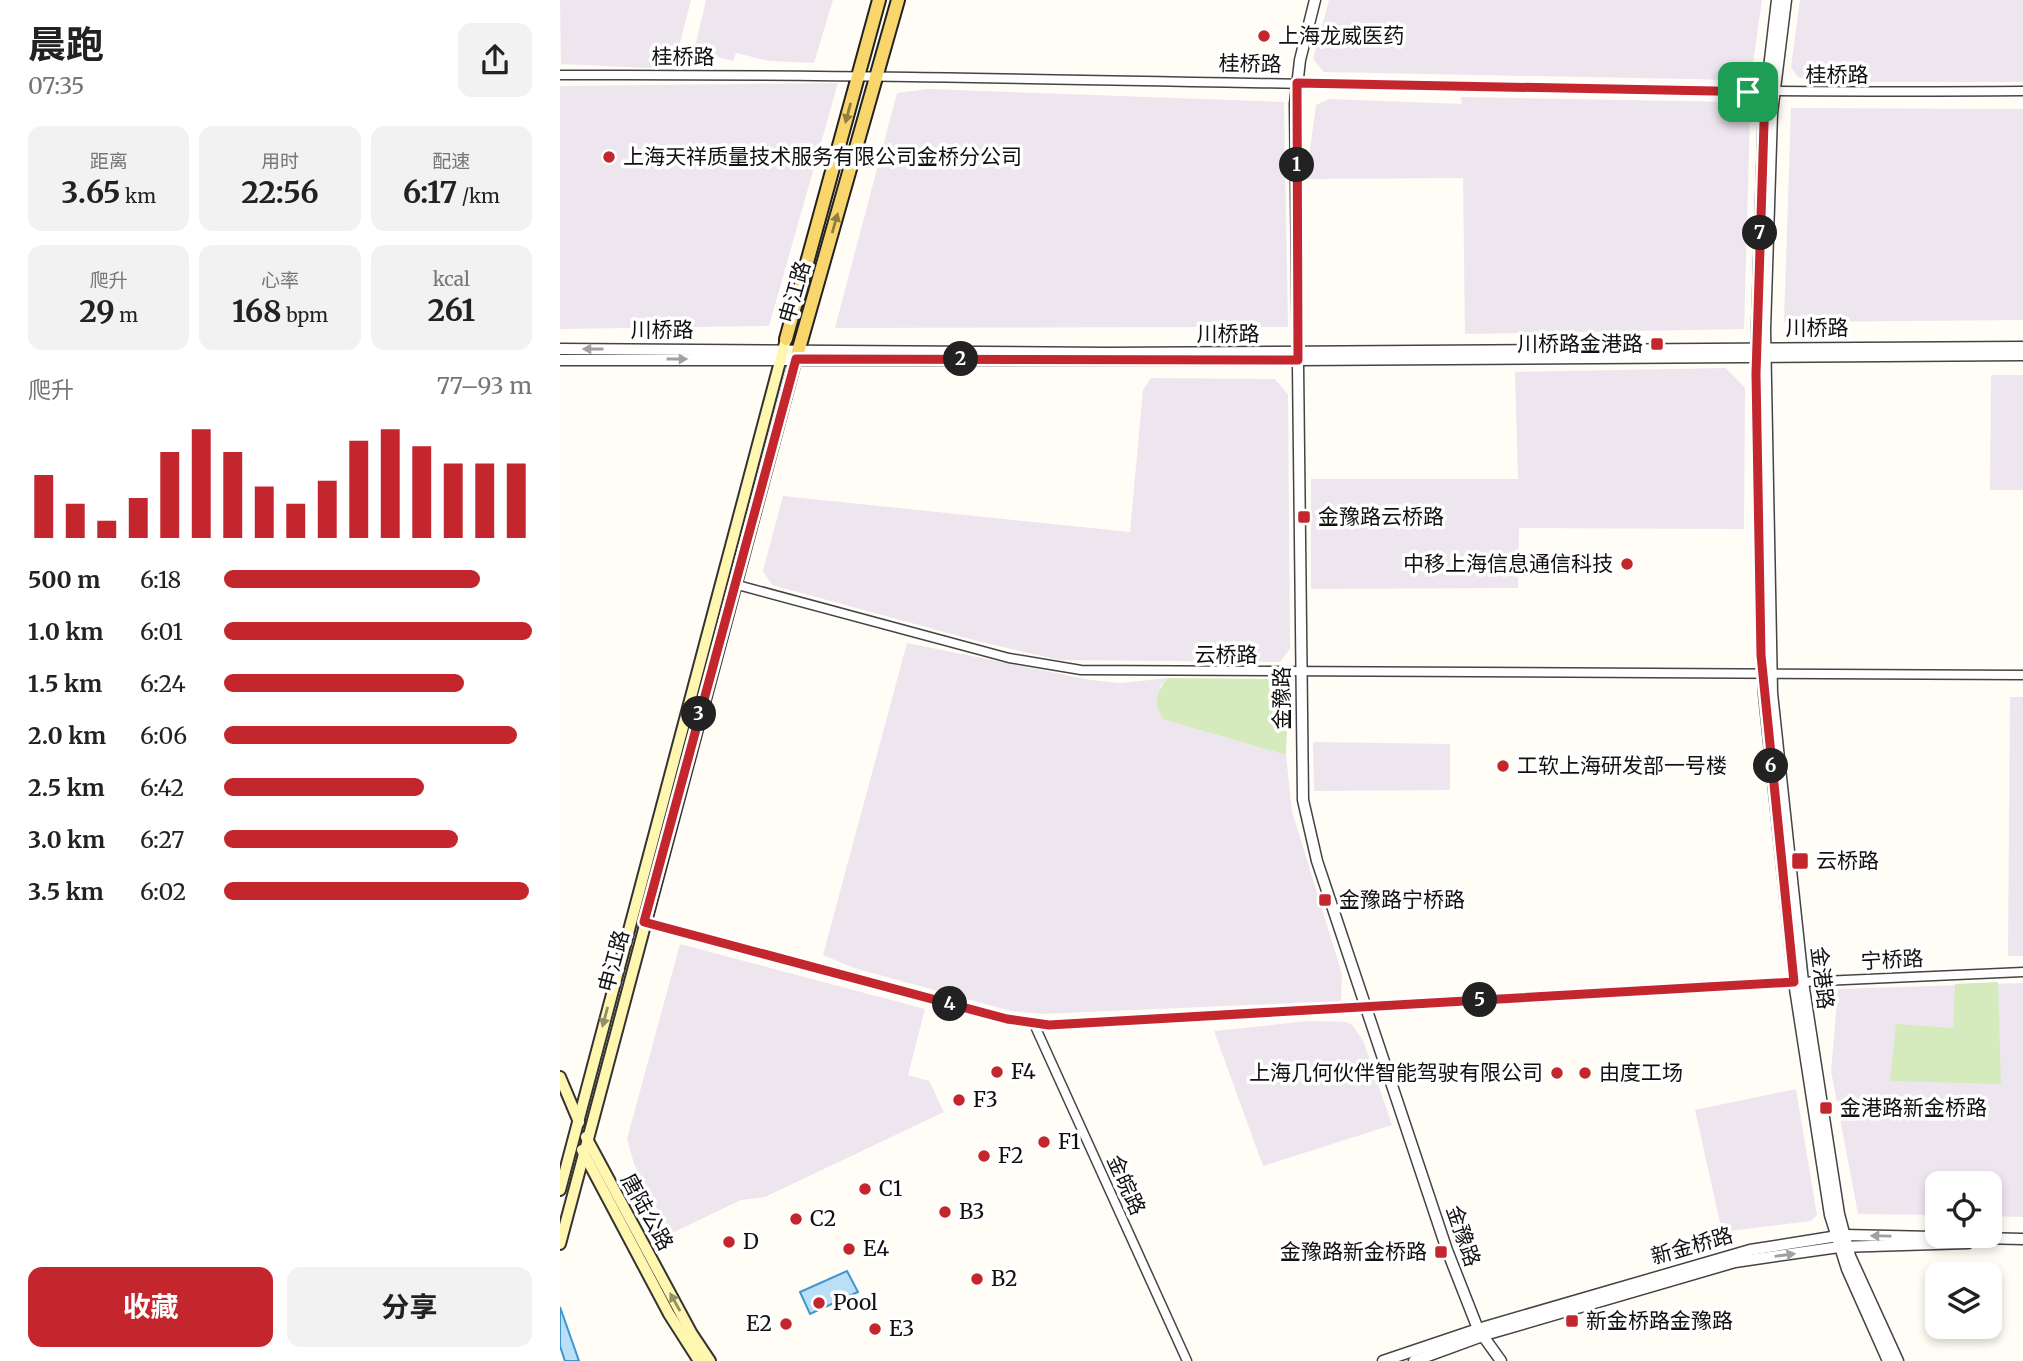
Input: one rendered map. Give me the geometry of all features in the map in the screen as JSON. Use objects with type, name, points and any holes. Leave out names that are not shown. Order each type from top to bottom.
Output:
[{"type":"main road","name":"申江路","points":[[561,1186],[783,349],[879,0]]},
{"type":"main road","name":"申江路","points":[[560,1244],[734,584],[898,0]]},
{"type":"main road","name":"唐陆公路","points":[[560,1076],[587,1140],[692,1334],[710,1361]]},
{"type":"main road","name":"唐陆公路","points":[[560,1088],[584,1153],[669,1314],[699,1361]]},
{"type":"street","name":"金豫路","points":[[1315,0],[1297,83],[1301,778],[1306,821],[1447,1250],[1480,1333],[1502,1361]]},
{"type":"street","name":"金港路","points":[[1777,0],[1769,92],[1761,351],[1766,674],[1798,982],[1839,1235],[1888,1361]]},
{"type":"street","name":"金港路","points":[[1769,92],[1786,0]]},
{"type":"street","name":"桂桥路","points":[[560,75],[859,74],[1769,92],[2023,91]]},
{"type":"street","name":"川桥路","points":[[560,349],[783,349],[797,354],[1298,356],[2023,347]]},
{"type":"street","name":"川桥路","points":[[560,360],[783,349]]},
{"type":"street","name":"川桥路","points":[[1761,351],[2023,355]]},
{"type":"street","name":"云桥路","points":[[734,584],[1009,658],[1057,667],[1105,671],[2023,675]]},
{"type":"street","name":"宁桥路","points":[[644,922],[1034,1024],[2023,972]]},
{"type":"street","name":"金皖路","points":[[1034,1024],[1187,1361]]},
{"type":"street","name":"新金桥路","points":[[1414,1361],[1480,1333],[1750,1250],[1839,1235],[2023,1238]]},
{"type":"street","name":"新金桥路","points":[[1383,1361],[1735,1262],[1843,1247],[2023,1244]]},
{"type":"street","name":"金港路","points":[[1843,1247],[1898,1361]]},
{"type":"shaded area","points":[[560,0],[691,0],[674,66],[649,68],[561,64]]},
{"type":"shaded area","points":[[706,0],[833,0],[814,63],[769,61],[736,53],[733,61],[694,51]]},
{"type":"shaded area","points":[[1329,0],[1762,0],[1753,63],[1737,80],[1324,72],[1313,59]]},
{"type":"shaded area","points":[[1800,0],[2023,0],[2023,82],[1808,82],[1797,76],[1791,67]]},
{"type":"shaded area","points":[[838,83],[769,326],[560,329],[560,86]]},
{"type":"shaded area","points":[[928,89],[1284,102],[1288,327],[835,328],[897,93]]},
{"type":"shaded area","points":[[1461,97],[1736,102],[1750,116],[1744,329],[1465,334],[1463,178],[1306,179],[1316,105],[1329,99],[1462,104]]},
{"type":"shaded area","points":[[1791,108],[2023,109],[2023,320],[1784,322]]},
{"type":"shaded area","points":[[1726,368],[1745,388],[1744,529],[1519,528],[1518,588],[1311,589],[1311,479],[1518,479],[1515,372]]},
{"type":"shaded area","points":[[1991,375],[2023,375],[2023,490],[1990,490]]},
{"type":"shaded area","points":[[1151,378],[1275,379],[1288,395],[1290,649],[1280,662],[1060,660],[981,642],[772,585],[763,571],[783,496],[1130,532],[1143,390]]},
{"type":"shaded area","points":[[907,643],[1091,680],[1120,683],[1169,678],[1160,686],[1164,719],[1286,755],[1292,811],[1342,974],[1341,1001],[1041,1014],[1011,1011],[854,968],[823,955]]},
{"type":"shaded area","points":[[2010,697],[2023,697],[2023,956],[2008,956]]},
{"type":"shaded area","points":[[1313,742],[1450,744],[1450,790],[1314,791]]},
{"type":"shaded area","points":[[680,944],[925,1009],[908,1075],[929,1081],[944,1112],[765,1197],[741,1200],[670,1234],[634,1164],[627,1139]]},
{"type":"shaded area","points":[[2023,983],[2023,1217],[2002,1216],[2002,1171],[1925,1171],[1925,1215],[1858,1214],[1831,1071],[1838,989]]},
{"type":"shaded area","points":[[1309,1021],[1346,1022],[1352,1025],[1363,1040],[1392,1125],[1263,1166],[1214,1031]]},
{"type":"shaded area","points":[[1796,1089],[1817,1215],[1811,1221],[1722,1232],[1695,1110]]},
{"type":"green space","points":[[1169,678],[1267,679],[1276,685],[1285,702],[1286,755],[1163,719],[1157,697]]},
{"type":"green space","points":[[1998,982],[2001,1084],[1890,1081],[1896,1024],[1953,1028],[1955,984]]},
{"type":"water","name":"Pool","points":[[847,1271],[858,1292],[810,1314],[800,1292]]},
{"type":"water","points":[[560,1307],[579,1361],[565,1361],[560,1346]]},
{"type":"place","name":"上海龙威医药","points":[[1264,36]]},
{"type":"place","name":"上海天祥质量技术服务有限公司金桥分公司","points":[[609,157]]},
{"type":"place","name":"川桥路金港路","points":[[1657,344]]},
{"type":"place","name":"金豫路云桥路","points":[[1304,517]]},
{"type":"place","name":"中移上海信息通信科技","points":[[1627,564]]},
{"type":"place","name":"工软上海研发部一号楼","points":[[1503,766]]},
{"type":"place","name":"云桥路","points":[[1800,861]]},
{"type":"place","name":"金豫路宁桥路","points":[[1325,900]]},
{"type":"place","name":"F4","points":[[997,1072]]},
{"type":"place","name":"上海几何伙伴智能驾驶有限公司","points":[[1557,1073]]},
{"type":"place","name":"由度工场","points":[[1585,1073]]},
{"type":"place","name":"F3","points":[[959,1100]]},
{"type":"place","name":"金港路新金桥路","points":[[1826,1108]]},
{"type":"place","name":"F1","points":[[1044,1142]]},
{"type":"place","name":"F2","points":[[984,1156]]},
{"type":"place","name":"C1","points":[[865,1189]]},
{"type":"place","name":"B3","points":[[945,1212]]},
{"type":"place","name":"C2","points":[[796,1219]]},
{"type":"place","name":"D","points":[[729,1242]]},
{"type":"place","name":"E4","points":[[849,1249]]},
{"type":"place","name":"金豫路新金桥路","points":[[1441,1252]]},
{"type":"place","name":"B2","points":[[977,1279]]},
{"type":"place","name":"Pool","points":[[819,1303]]},
{"type":"place","name":"新金桥路金豫路","points":[[1572,1321]]},
{"type":"place","name":"E2","points":[[786,1324]]},
{"type":"place","name":"E3","points":[[875,1329]]},
{"type":"route","points":[[1297,83],[1748,92],[1765,92],[1756,374],[1761,655],[1794,982],[1049,1025],[1007,1019],[644,922],[796,359],[1298,360],[1297,83]]}]
